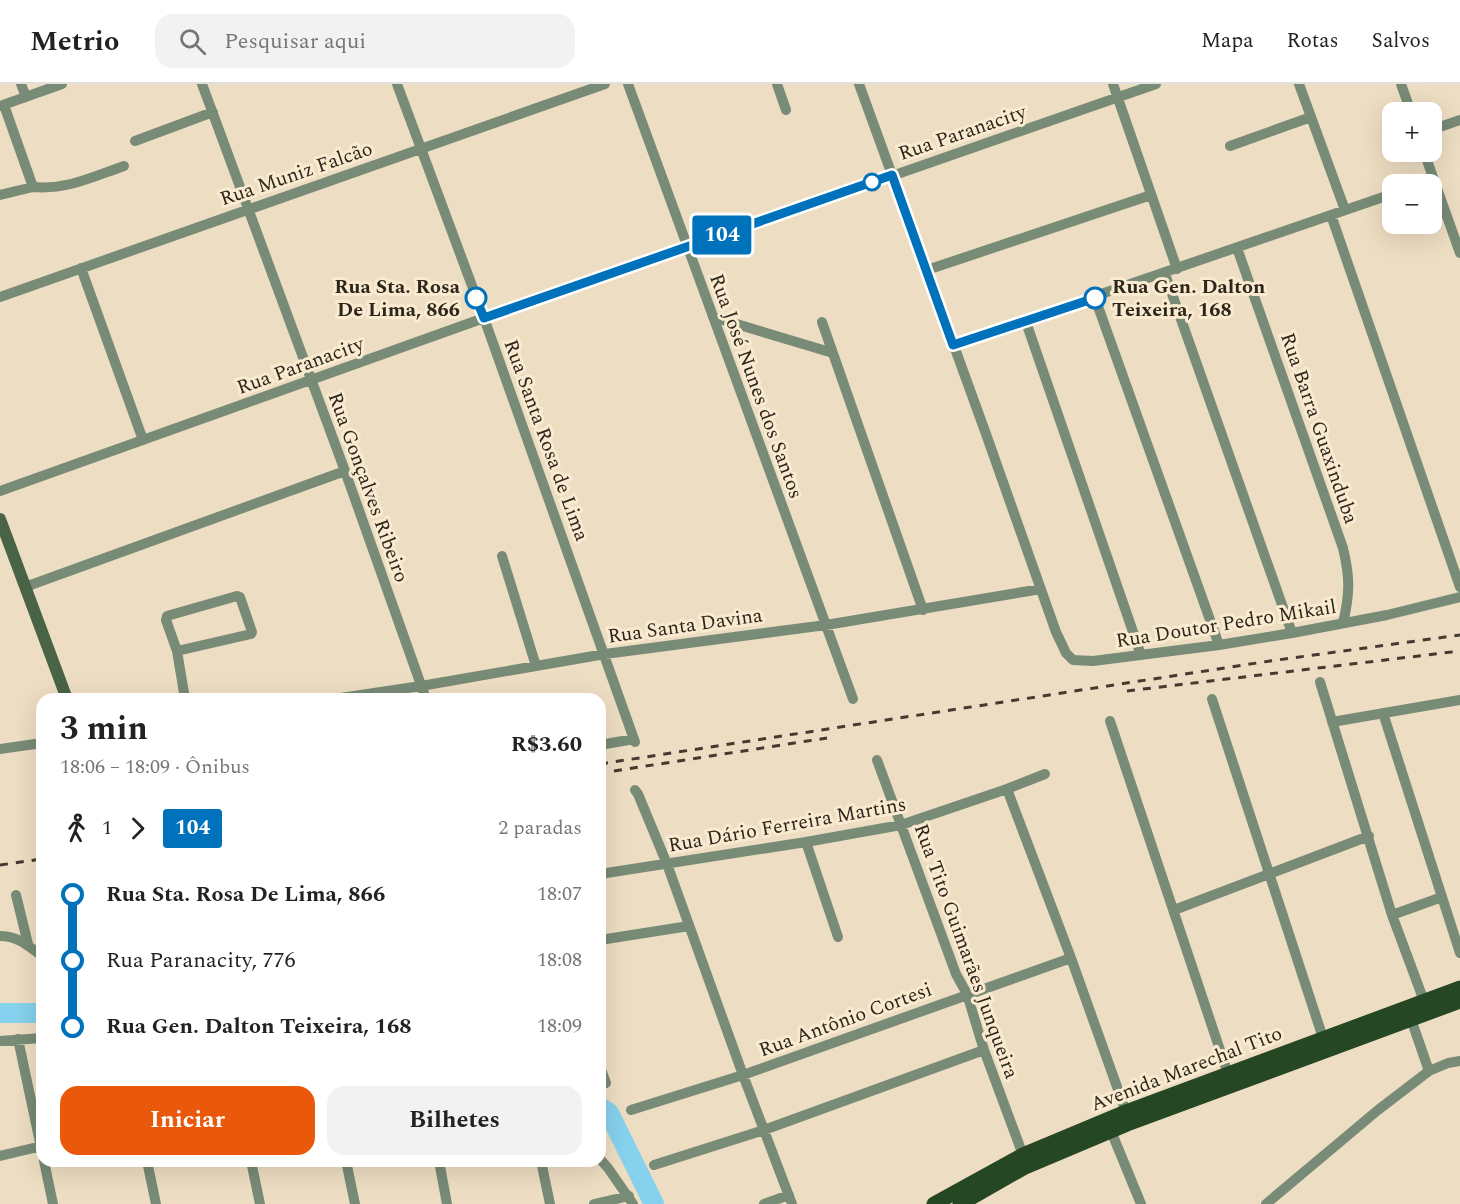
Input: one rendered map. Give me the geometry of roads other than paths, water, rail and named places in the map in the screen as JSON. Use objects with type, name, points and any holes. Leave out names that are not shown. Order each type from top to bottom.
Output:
[{"type":"main road","name":"Avenida Marechal Tito","points":[[934,1204],[1023,1155],[1126,1112],[1460,988]]},
{"type":"main road","name":"Avenida Marechal Tito","points":[[960,1204],[1025,1167],[1111,1131],[1234,1083],[1460,1001]]},
{"type":"street","points":[[21,84],[26,97]]},
{"type":"street","points":[[33,188],[2,105],[62,84]]},
{"type":"street","name":"Rua Gonçalves Ribeiro","points":[[202,84],[345,471],[424,693]]},
{"type":"street","name":"Rua Santa Rosa de Lima","points":[[397,84],[484,318],[635,740],[606,744]]},
{"type":"street","name":"Rua Muniz Falcão","points":[[0,297],[605,84]]},
{"type":"street","name":"Rua José Nunes dos Santos","points":[[628,84],[853,699]]},
{"type":"street","points":[[777,84],[786,110]]},
{"type":"street","points":[[859,84],[1041,589]]},
{"type":"street","points":[[1113,84],[1177,269]]},
{"type":"street","name":"Rua Paranacity","points":[[0,491],[484,318],[1156,84]]},
{"type":"street","points":[[1299,84],[1345,210]]},
{"type":"street","points":[[1401,84],[1407,102]]},
{"type":"street","points":[[135,141],[213,112]]},
{"type":"street","points":[[1230,146],[1311,117]]},
{"type":"street","points":[[1442,126],[1460,120]]},
{"type":"street","points":[[0,195],[33,188],[52,189],[124,166]]},
{"type":"street","points":[[927,270],[1151,195]]},
{"type":"street","points":[[953,345],[1026,322],[1382,197]]},
{"type":"street","points":[[1442,202],[1460,253]]},
{"type":"street","points":[[1331,215],[1460,587]]},
{"type":"street","name":"Rua Barra Guaxinduba","points":[[1237,248],[1343,549],[1349,577],[1348,603],[1343,623]]},
{"type":"street","points":[[81,268],[143,440]]},
{"type":"street","points":[[1165,274],[1292,633]]},
{"type":"street","points":[[1095,298],[1219,645]]},
{"type":"street","points":[[712,317],[833,353]]},
{"type":"street","points":[[822,322],[923,610]]},
{"type":"street","points":[[1026,322],[1141,655]]},
{"type":"street","points":[[25,587],[345,471]]},
{"type":"street","points":[[0,519],[65,693]]},
{"type":"street","points":[[502,556],[537,666]]},
{"type":"street","name":"Rua Doutor Pedro Mikail","points":[[1041,589],[1066,654],[1073,660],[1093,661],[1292,633],[1399,613],[1460,597]]},
{"type":"street","name":"Rua Santa Davina","points":[[374,693],[605,654],[826,625],[1041,589]]},
{"type":"street","points":[[177,651],[249,635],[252,632],[240,597],[169,614],[166,620],[177,651],[184,693]]},
{"type":"street","points":[[1320,682],[1392,915],[1424,1001]]},
{"type":"street","points":[[1212,699],[1323,1038]]},
{"type":"street","points":[[1332,722],[1460,700]]},
{"type":"street","points":[[1383,713],[1460,953]]},
{"type":"street","points":[[1110,721],[1228,1074]]},
{"type":"street","points":[[0,749],[36,744]]},
{"type":"street","name":"Rua Tito Guimarães Junqueira","points":[[877,760],[956,974],[967,994],[984,1050],[1023,1155]]},
{"type":"street","name":"Rua Dário Ferreira Martins","points":[[606,873],[901,825],[1044,774]]},
{"type":"street","points":[[1007,789],[1126,1112]]},
{"type":"street","points":[[635,790],[667,864],[790,1200],[764,1204]]},
{"type":"street","points":[[1174,910],[1369,836]]},
{"type":"street","points":[[806,842],[838,937]]},
{"type":"street","points":[[16,895],[28,944]]},
{"type":"street","points":[[1392,915],[1442,897]]},
{"type":"street","points":[[606,939],[689,926]]},
{"type":"street","points":[[0,936],[13,937],[36,951]]},
{"type":"street","name":"Rua Antônio Cortesi","points":[[631,1110],[743,1075],[1071,958]]},
{"type":"street","points":[[1411,1019],[1429,1071]]},
{"type":"street","points":[[0,1041],[36,1038]]},
{"type":"street","points":[[18,1039],[36,1121]]},
{"type":"street","points":[[654,1165],[764,1130],[984,1050]]},
{"type":"street","points":[[1266,1204],[1378,1110],[1429,1071],[1460,1061]]},
{"type":"street","points":[[1111,1131],[1141,1204]]},
{"type":"street","points":[[0,1156],[36,1149]]},
{"type":"street","points":[[45,1167],[53,1204]]},
{"type":"street","points":[[148,1167],[156,1204]]},
{"type":"street","points":[[252,1167],[260,1204]]},
{"type":"street","points":[[347,1167],[355,1204]]},
{"type":"street","points":[[440,1167],[447,1204]]},
{"type":"street","points":[[542,1167],[550,1204]]},
{"type":"street","points":[[606,1167],[631,1200]]},
{"type":"street","points":[[594,1204],[631,1200]]},
{"type":"waterway","points":[[0,1013],[36,1013]]},
{"type":"waterway","points":[[606,1111],[654,1204]]},
{"type":"railway","points":[[606,763],[1270,661],[1460,635]]},
{"type":"railway","points":[[1127,691],[1460,651]]},
{"type":"railway","points":[[614,771],[827,738]]},
{"type":"railway","points":[[0,865],[36,860]]},
{"type":"place","name":"Rua Sta. Rosa De Lima, 866","points":[[476,298]]},
{"type":"place","name":"Rua Gen. Dalton Teixeira, 168","points":[[1095,298]]}]
